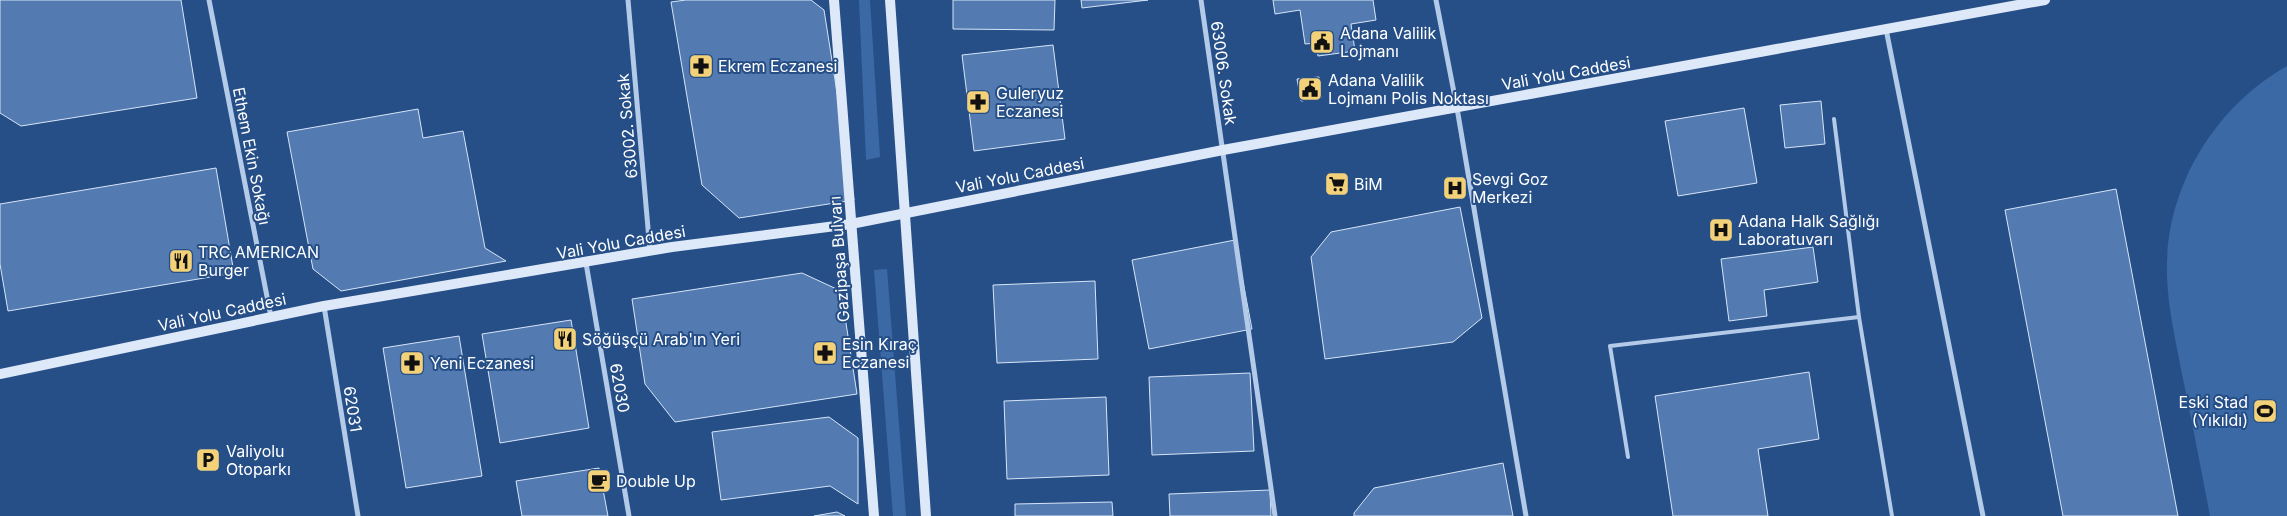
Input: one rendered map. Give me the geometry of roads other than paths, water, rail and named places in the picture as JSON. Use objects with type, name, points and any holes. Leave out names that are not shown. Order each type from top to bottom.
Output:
[{"type":"main road","name":"Gazipaşa Bulvarı","points":[[834,0],[874,516]]},
{"type":"main road","points":[[890,0],[926,516]]},
{"type":"main road","name":"Vali Yolu Caddesi","points":[[0,374],[324,306],[650,251],[851,224],[1223,150],[1886,29],[2002,4],[2045,0]]},
{"type":"street","name":"Ethem Ekin Sokağı","points":[[210,0],[270,317]]},
{"type":"street","name":"63002. Sokak","points":[[628,0],[650,251]]},
{"type":"street","name":"63006. Sokak","points":[[1201,0],[1275,516]]},
{"type":"street","points":[[1436,0],[1526,516]]},
{"type":"street","points":[[1886,29],[1983,516]]},
{"type":"street","name":"62030","points":[[586,263],[629,516]]},
{"type":"street","name":"62031","points":[[324,306],[358,516]]},
{"type":"lane","points":[[1834,119],[1859,318],[1892,516]]},
{"type":"lane","points":[[1628,457],[1610,346],[1859,318]]},
{"type":"place","name":"Adana Valilik Lojmanı","points":[[1322,42]]},
{"type":"place","name":"Ekrem Eczanesi","points":[[701,66]]},
{"type":"place","name":"Adana Valilik Lojmanı Polis Noktası","points":[[1310,89]]},
{"type":"place","name":"Guleryuz Eczanesi","points":[[978,102]]},
{"type":"place","name":"BiM","points":[[1337,184]]},
{"type":"place","name":"Sevgi Goz Merkezi","points":[[1455,188]]},
{"type":"place","name":"Adana Halk Sağlığı Laboratuvarı","points":[[1721,230]]},
{"type":"place","name":"TRC AMERICAN Burger","points":[[181,261]]},
{"type":"place","name":"Söğüşçü Arab'ın Yeri","points":[[565,339]]},
{"type":"place","name":"Esin Kıraç Eczanesi","points":[[825,353]]},
{"type":"place","name":"Yeni Eczanesi","points":[[412,363]]},
{"type":"place","name":"Eski Stad (Yıkıldı)","points":[[2265,411]]},
{"type":"place","name":"Valiyolu Otoparkı","points":[[208,460]]},
{"type":"place","name":"Double Up","points":[[599,481]]}]
